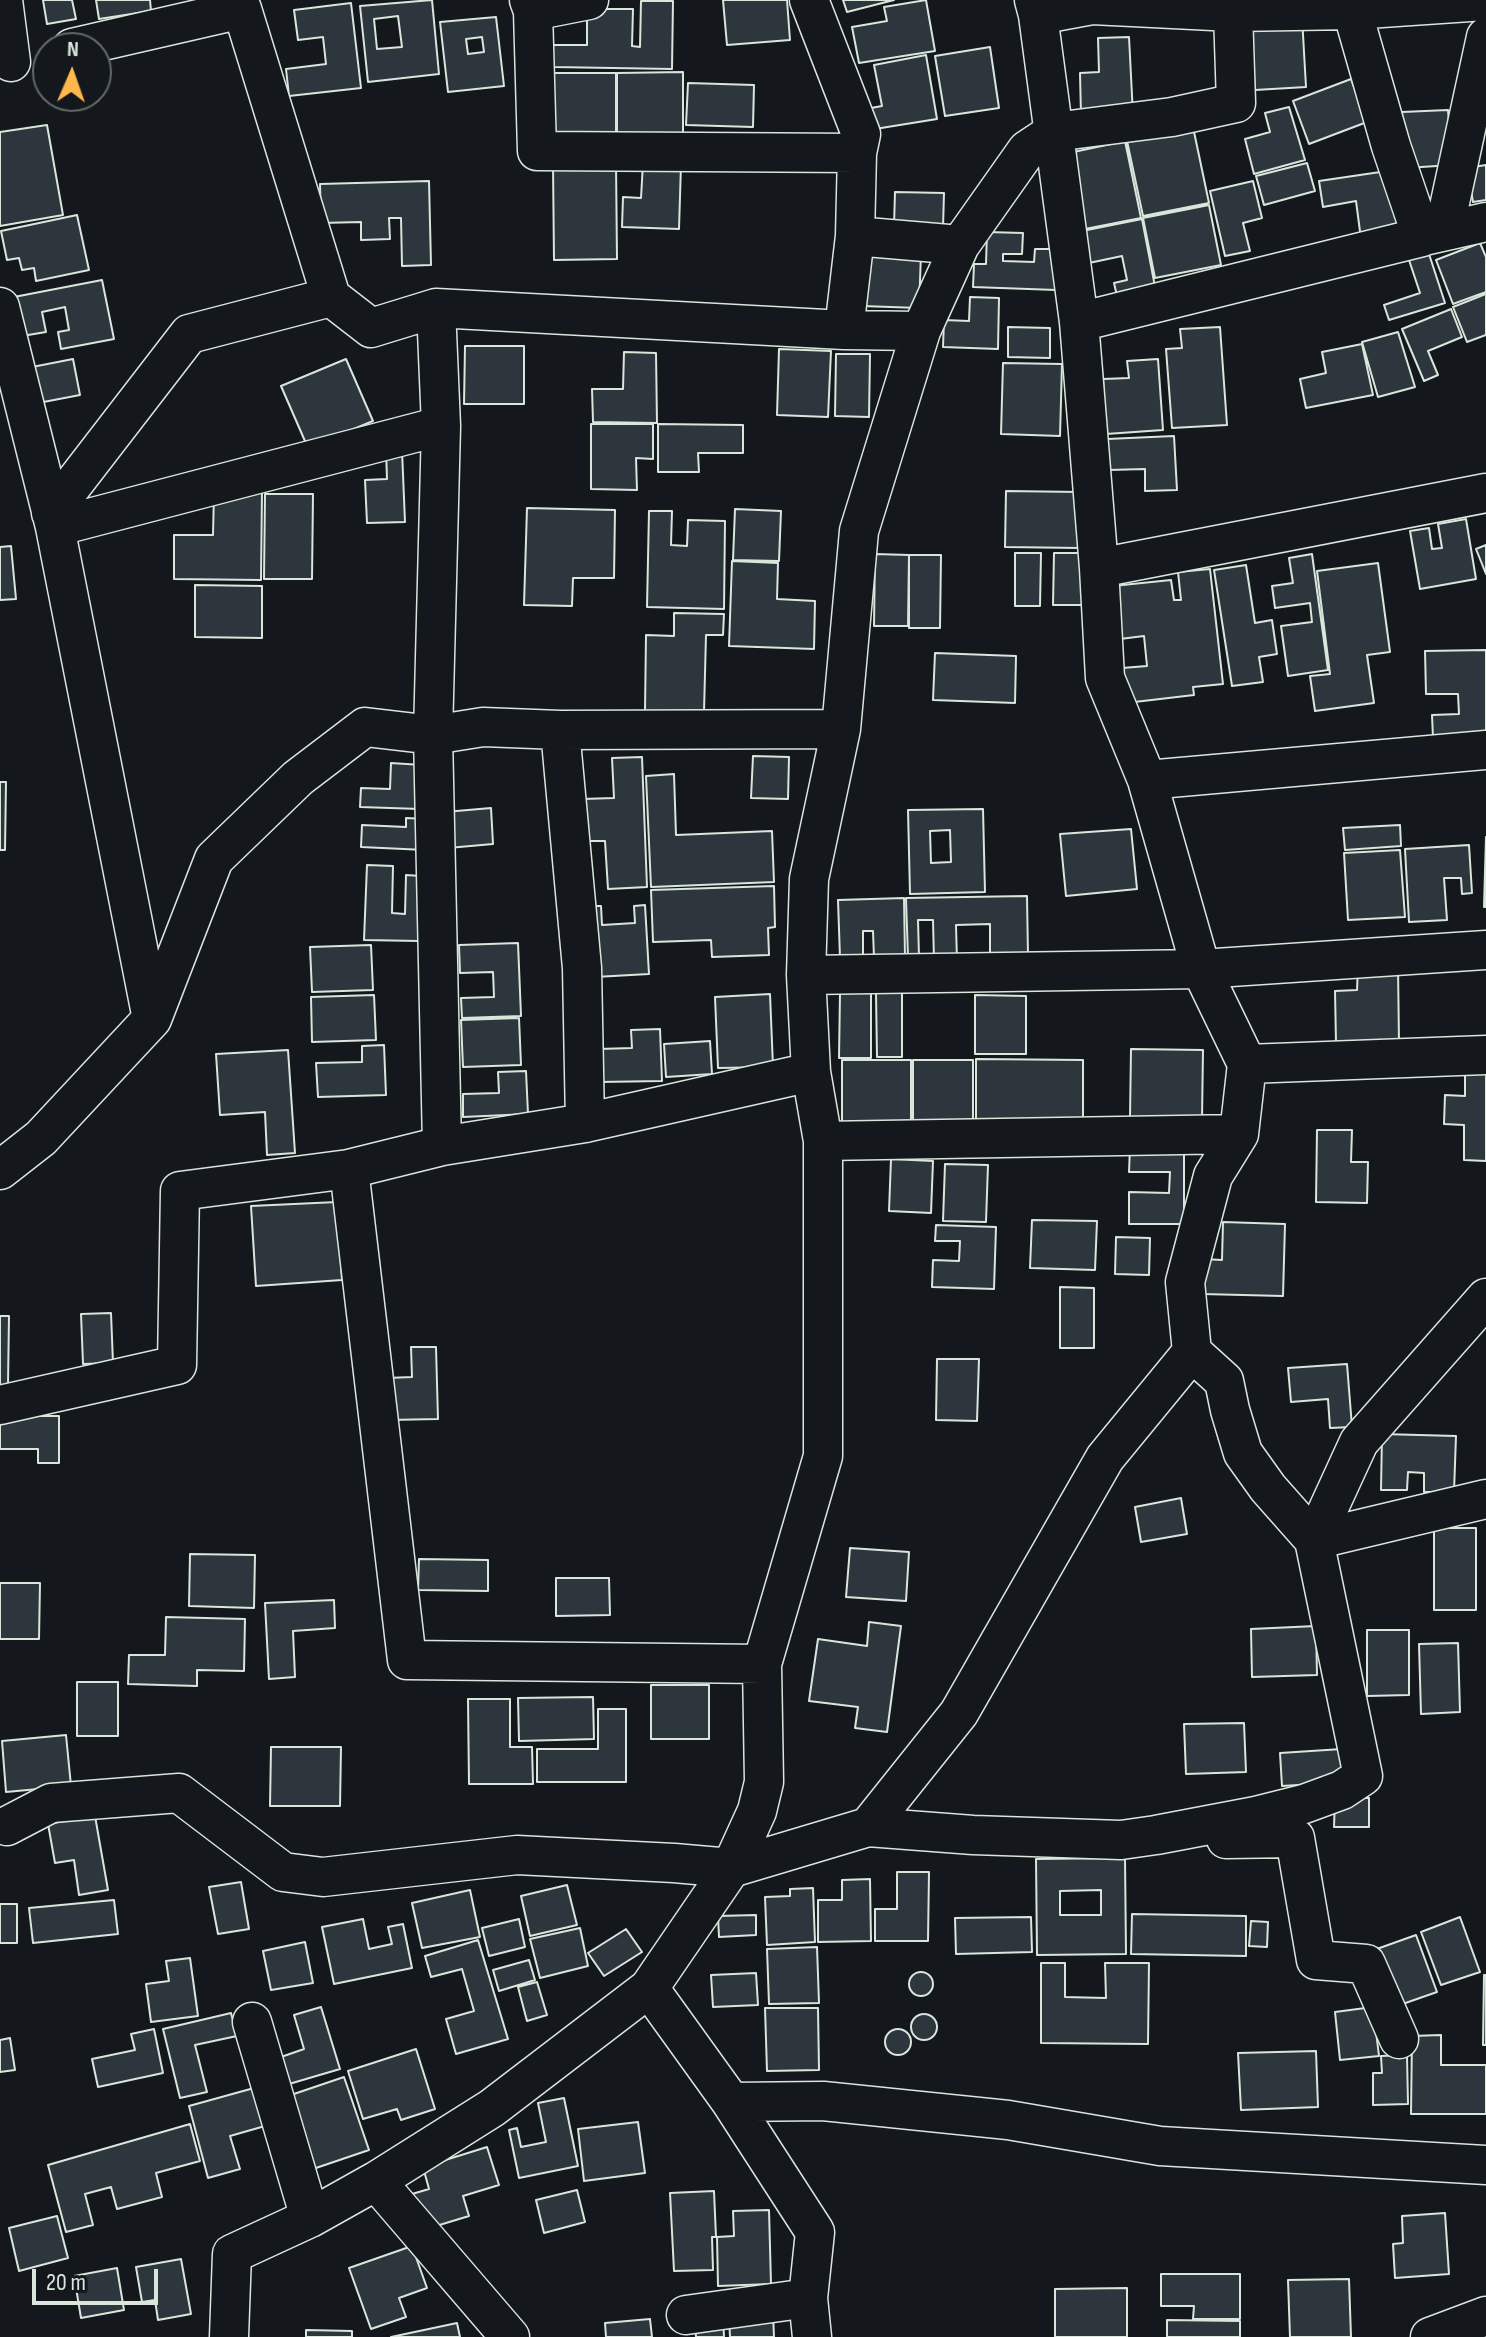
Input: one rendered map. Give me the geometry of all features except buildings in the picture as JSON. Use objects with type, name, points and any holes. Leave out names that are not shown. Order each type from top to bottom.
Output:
[{"type":"street","points":[[3,0],[5,64],[32,58]]},
{"type":"street","points":[[589,0],[531,6],[537,151],[857,153]]},
{"type":"street","points":[[809,0],[861,134],[857,153],[855,236],[844,330]]},
{"type":"street","points":[[1121,1840],[1256,1816],[1304,1804],[1342,1790],[1363,1776],[1314,1540],[1268,1488],[1243,1453],[1224,1381],[1192,1352],[1185,1282],[1213,1176],[1239,1134],[1247,1064],[1201,969],[1147,780],[1105,678],[1079,322],[1036,7],[1093,3],[1233,12],[1352,10],[1486,1]]},
{"type":"street","points":[[112,39],[254,5],[331,297],[371,328],[436,308],[844,330],[921,331]]},
{"type":"street","points":[[1352,10],[1391,146],[1433,234]]},
{"type":"street","points":[[229,2337],[232,2254],[310,2218],[376,2181],[492,2108],[649,1988],[731,1868],[757,1811],[764,1782],[762,1664],[823,1456],[823,1141],[811,1072],[806,975],[809,879],[841,729],[859,531],[921,331],[960,245],[1027,150],[1054,132],[1172,117],[1236,103],[1233,12]]},
{"type":"street","points":[[1433,234],[1486,37]]},
{"type":"street","points":[[1079,322],[1486,222]]},
{"type":"street","points":[[855,236],[960,245]]},
{"type":"street","points":[[53,520],[189,334],[331,297]]},
{"type":"street","points":[[0,307],[53,520],[152,1019]]},
{"type":"street","points":[[436,308],[441,426],[433,735],[442,1146]]},
{"type":"street","points":[[53,520],[441,426]]},
{"type":"street","points":[[1099,568],[1486,493]]},
{"type":"street","points":[[0,1170],[41,1138],[152,1019],[214,859],[298,778],[365,727],[433,735],[483,727],[560,730],[841,729]]},
{"type":"street","points":[[560,730],[582,968],[585,1123]]},
{"type":"street","points":[[1147,780],[1486,750]]},
{"type":"street","points":[[806,975],[1201,969],[1486,950]]},
{"type":"street","points":[[1247,1064],[1486,1055]]},
{"type":"street","points":[[0,1405],[177,1365],[180,1191],[349,1169],[442,1146],[585,1123],[811,1072]]},
{"type":"street","points":[[823,1141],[1239,1134]]},
{"type":"street","points":[[349,1169],[407,1660],[762,1664]]},
{"type":"street","points":[[1314,1540],[1359,1442],[1486,1298]]},
{"type":"street","points":[[868,1827],[959,1713],[1105,1458],[1192,1352]]},
{"type":"street","points":[[1314,1540],[1486,1499]]},
{"type":"street","points":[[7,1826],[51,1803],[179,1793],[283,1872],[323,1877],[517,1855],[731,1868],[868,1827],[973,1835],[1121,1840],[1295,1838],[1316,1960],[1366,1964],[1399,2039]]},
{"type":"street","points":[[649,1988],[731,2102],[815,2232],[808,2298],[812,2337]]},
{"type":"street","points":[[252,2022],[310,2218]]},
{"type":"street","points":[[731,2102],[823,2101],[1008,2120],[1160,2146],[1486,2165]]},
{"type":"street","points":[[376,2181],[510,2337]]},
{"type":"street","points":[[686,2315],[808,2298]]},
{"type":"street","points":[[1430,2337],[1486,2316]]}]
